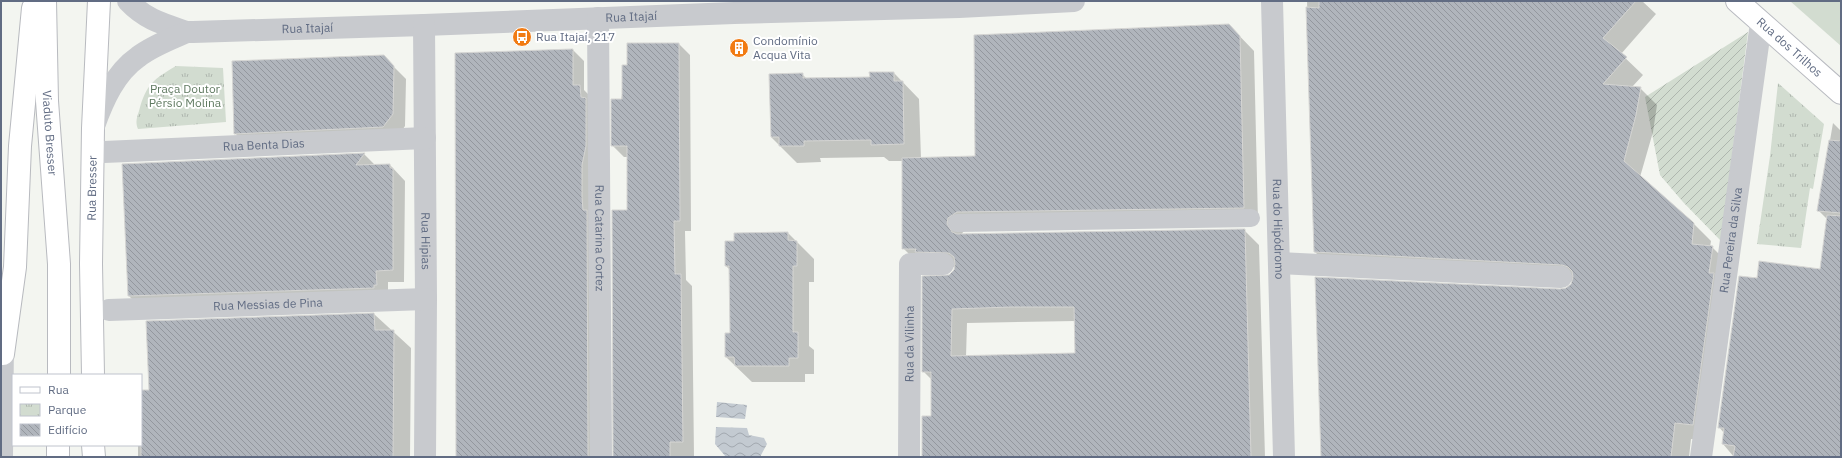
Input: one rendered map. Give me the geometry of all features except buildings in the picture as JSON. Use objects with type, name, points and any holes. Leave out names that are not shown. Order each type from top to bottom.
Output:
[{"type":"main road","points":[[3,354],[15,267],[20,146],[34,1]]},
{"type":"main road","name":"Viaduto Bresser","points":[[45,1],[47,101],[59,264],[59,374]]},
{"type":"main road","name":"Rua Bresser","points":[[93,374],[91,264],[93,128],[99,1]]},
{"type":"main road","name":"Rua dos Trilhos","points":[[1737,1],[1841,93]]},
{"type":"main road","points":[[58,446],[58,457]]},
{"type":"main road","points":[[94,446],[94,457]]},
{"type":"street","name":"Rua Itajaí","points":[[128,1],[140,12],[153,20],[187,32],[424,25],[959,4],[1074,1]]},
{"type":"street","name":"Rua do Hipódromo","points":[[1272,1],[1284,457]]},
{"type":"street","name":"Rua Catarina Cortez","points":[[598,18],[601,457]]},
{"type":"street","name":"Rua Pereira da Silva","points":[[1701,457],[1761,23]]},
{"type":"street","name":"Rua Hipias","points":[[424,25],[426,299],[425,457]]},
{"type":"street","name":"Rua Itajaí","points":[[93,128],[102,104],[126,66],[138,56],[187,32]]},
{"type":"street","name":"Rua Benta Dias","points":[[104,152],[425,138]]},
{"type":"street","points":[[957,223],[1252,218]]},
{"type":"street","points":[[1279,263],[1561,277]]},
{"type":"street","name":"Rua da Vilinha","points":[[909,457],[910,264],[943,264]]},
{"type":"street","name":"Rua Messias de Pina","points":[[109,310],[426,299]]},
{"type":"street","points":[[1,301],[3,354],[2,457]]},
{"type":"green space","points":[[1790,1],[1841,1],[1841,46]]},
{"type":"green space","points":[[1748,32],[1721,241],[1683,202],[1660,175],[1645,97]]},
{"type":"green space","name":"Praça Doutor Pérsio Molina","points":[[176,66],[223,68],[226,122],[138,129],[137,117],[148,88],[156,79]]},
{"type":"green space","points":[[1778,83],[1824,124],[1813,189],[1810,188],[1801,248],[1757,244],[1770,156]]},
{"type":"water","points":[[717,402],[747,405],[745,419],[716,417]]},
{"type":"water","points":[[716,427],[747,428],[749,435],[764,438],[767,444],[760,457],[726,457],[715,444]]},
{"type":"place","name":"Rua Itajaí, 217","points":[[522,37]]},
{"type":"place","name":"Condomínio Acqua Vita","points":[[739,48]]}]
